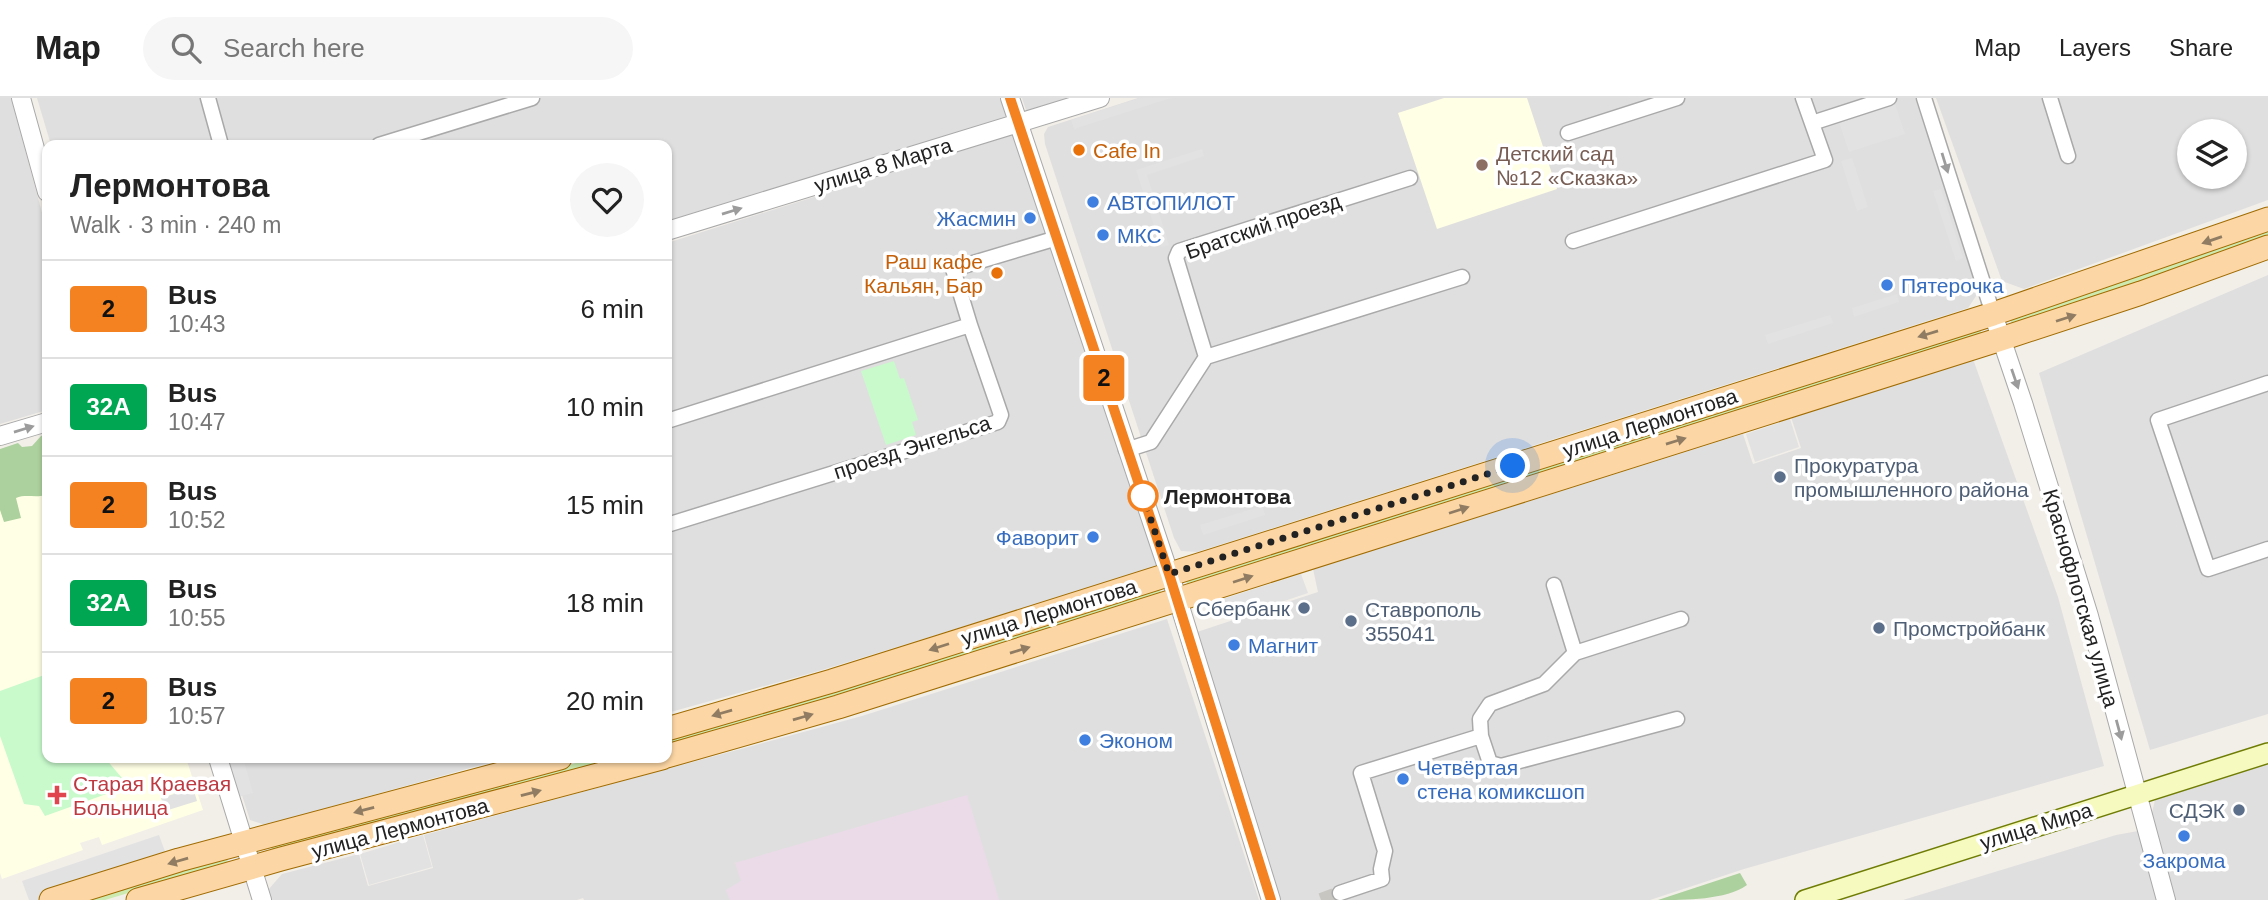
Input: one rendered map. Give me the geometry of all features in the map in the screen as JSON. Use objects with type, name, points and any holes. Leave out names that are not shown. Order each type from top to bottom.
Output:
[{"type":"main road","name":"улица Лермонтова","points":[[672,728],[832,681],[1993,314],[2156,260],[2268,219]]},
{"type":"main road","name":"улица Лермонтова","points":[[672,755],[838,707],[2001,339],[2141,293],[2268,247]]},
{"type":"main road","name":"улица Мира","points":[[1805,900],[2268,752]]},
{"type":"main road","name":"улица Лермонтова","points":[[51,900],[244,843],[541,763]]},
{"type":"main road","name":"улица Лермонтова","points":[[138,900],[642,763]]},
{"type":"street","points":[[21,98],[42,174]]},
{"type":"street","points":[[208,98],[220,140]]},
{"type":"street","points":[[395,140],[532,98]]},
{"type":"street","points":[[1010,98],[1178,600],[1271,900]]},
{"type":"street","name":"улица 8 Марта","points":[[672,229],[1100,98]]},
{"type":"street","points":[[1568,133],[1677,98]]},
{"type":"street","points":[[1573,242],[1825,160],[1803,98]]},
{"type":"street","points":[[1812,123],[1889,98]]},
{"type":"street","name":"Краснофлотская улица","points":[[1924,98],[2089,616],[2166,900]]},
{"type":"street","points":[[2050,98],[2068,156]]},
{"type":"street","name":"Братский проезд","points":[[1206,357],[1176,258],[1180,251],[1410,178]]},
{"type":"street","points":[[672,419],[970,325],[953,269],[1057,238]]},
{"type":"street","points":[[1126,450],[1151,442],[1206,357],[1462,277]]},
{"type":"street","name":"проезд Энгельса","points":[[672,523],[998,422],[1001,415],[970,325]]},
{"type":"street","points":[[2268,383],[2158,419],[2208,569],[2268,549]]},
{"type":"street","points":[[0,436],[42,423]]},
{"type":"street","points":[[1554,585],[1575,653]]},
{"type":"street","points":[[1677,719],[1501,766],[1490,763],[1481,736],[1480,719],[1490,705],[1544,684],[1575,653],[1681,620]]},
{"type":"street","points":[[1340,893],[1382,879],[1385,850],[1361,773],[1481,736]]},
{"type":"street","points":[[220,763],[262,900]]},
{"type":"shaded area","points":[[0,98],[11,98],[42,213],[42,411],[0,424]]},
{"type":"shaded area","points":[[37,98],[1002,98],[1009,119],[672,220],[672,140],[50,140]]},
{"type":"shaded area","points":[[1022,98],[1073,98],[1027,113]]},
{"type":"shaded area","points":[[1138,98],[1915,98],[1979,284],[1976,296],[1968,308],[1197,552],[1181,551],[1174,538],[1045,144],[1044,134],[1048,127]]},
{"type":"shaded area","points":[[1140,98],[1171,98],[1074,129],[1071,120]]},
{"type":"shaded area","name":"Детский сад №12 «Сказка»","points":[[1444,98],[1527,98],[1557,189],[1437,229],[1398,113]]},
{"type":"shaded area","points":[[1936,98],[2268,98],[2268,200],[2024,289],[2002,281]]},
{"type":"shaded area","points":[[1895,104],[1905,134],[1849,152],[1839,122]]},
{"type":"shaded area","points":[[1015,134],[1157,567],[822,670],[672,712],[672,241]]},
{"type":"shaded area","points":[[1202,149],[1204,156],[1147,175],[1169,245],[1161,247],[1136,170]]},
{"type":"shaded area","points":[[1852,158],[1868,207],[1857,211],[1841,161]]},
{"type":"shaded area","points":[[1941,189],[1963,258],[1956,261],[1933,191]]},
{"type":"shaded area","points":[[2268,275],[2268,714],[2150,750],[2039,373]]},
{"type":"shaded area","points":[[1897,294],[1899,302],[1854,317],[1852,308]]},
{"type":"shaded area","points":[[1830,315],[1833,323],[1768,344],[1765,335]]},
{"type":"shaded area","points":[[1973,359],[2058,597],[2104,766],[1744,869],[1650,900],[1281,900],[1197,632],[1318,592],[1313,569],[1743,434],[1753,464],[1801,448],[1791,417]]},
{"type":"shaded area","points":[[1790,419],[1799,447],[1755,462],[1746,434]]},
{"type":"shaded area","points":[[42,458],[42,763],[188,763],[203,810],[102,845],[99,837],[80,843],[83,850],[2,879],[0,873],[0,471]]},
{"type":"shaded area","points":[[1262,506],[1265,515],[1203,535],[1200,525]]},
{"type":"shaded area","points":[[1301,574],[1308,593],[1230,619],[1223,599]]},
{"type":"shaded area","points":[[1167,619],[1259,900],[271,900],[268,890],[282,874],[359,854],[368,886],[433,868],[424,835],[862,716]]},
{"type":"shaded area","points":[[2268,761],[2268,900],[2176,900],[2151,817],[2155,800]]},
{"type":"shaded area","points":[[228,763],[244,763],[253,793],[238,797]]},
{"type":"shaded area","points":[[232,763],[488,763],[265,825],[250,820]]},
{"type":"shaded area","points":[[190,778],[197,801],[165,811],[161,798],[174,794],[171,784]]},
{"type":"shaded area","points":[[967,795],[999,900],[730,900],[726,890],[741,881],[735,863]]},
{"type":"shaded area","points":[[2138,831],[2160,900],[1903,900],[2116,835]]},
{"type":"shaded area","points":[[159,835],[167,857],[37,900],[29,900],[22,881]]},
{"type":"shaded area","points":[[423,835],[432,867],[369,885],[360,854]]},
{"type":"green space","points":[[2268,228],[2268,237],[2235,250],[2011,324],[2011,318],[2136,277]]},
{"type":"green space","points":[[1980,329],[1982,335],[1187,584],[1186,580]]},
{"type":"green space","points":[[894,361],[900,379],[904,378],[918,420],[912,422],[916,435],[886,445],[861,371]]},
{"type":"green space","points":[[41,436],[42,496],[16,498],[21,518],[4,522],[0,510],[0,449],[18,443],[22,447],[32,446]]},
{"type":"green space","points":[[1160,588],[1161,595],[837,698],[672,746],[672,736]]},
{"type":"green space","points":[[42,676],[42,763],[109,763],[122,778],[123,788],[45,816],[39,806],[24,804],[0,736],[0,691]]},
{"type":"green space","points":[[576,763],[608,763],[272,851],[271,846]]},
{"type":"green space","points":[[227,858],[228,863],[105,900],[86,900]]},
{"type":"green space","points":[[1740,873],[1747,885],[1728,894],[1658,900]]},
{"type":"tunnel","points":[[1321,900],[1340,893]]},
{"type":"bus line","name":"2","points":[[1010,98],[1169,574],[1271,900]]},
{"type":"place","name":"Cafe In","points":[[1079,150]]},
{"type":"place","name":"Детский сад №12 «Сказка»","points":[[1482,165]]},
{"type":"place","name":"АВТОПИЛОТ","points":[[1093,202]]},
{"type":"place","name":"Жасмин","points":[[1030,218]]},
{"type":"place","name":"МКС","points":[[1103,235]]},
{"type":"place","name":"Раш кафе Кальян, Бар","points":[[997,273]]},
{"type":"place","name":"Пятерочка","points":[[1887,285]]},
{"type":"place","name":"Прокуратура промышленного района","points":[[1780,477]]},
{"type":"place","name":"Лермонтова","points":[[1143,496]]},
{"type":"place","name":"Фаворит","points":[[1093,537]]},
{"type":"place","name":"Сбербанк","points":[[1304,608]]},
{"type":"place","name":"Ставрополь 355041","points":[[1351,621]]},
{"type":"place","name":"Промстройбанк","points":[[1879,628]]},
{"type":"place","name":"Магнит","points":[[1234,645]]},
{"type":"place","name":"Эконом","points":[[1085,740]]},
{"type":"place","name":"Четвёртая стена комиксшоп","points":[[1403,779]]},
{"type":"place","name":"Старая Краевая Больница","points":[[57,795]]},
{"type":"place","name":"СДЭК","points":[[2239,810]]},
{"type":"place","name":"Закрома","points":[[2184,836]]},
{"type":"route","points":[[1143,496],[1169,574],[1513,466]]}]
